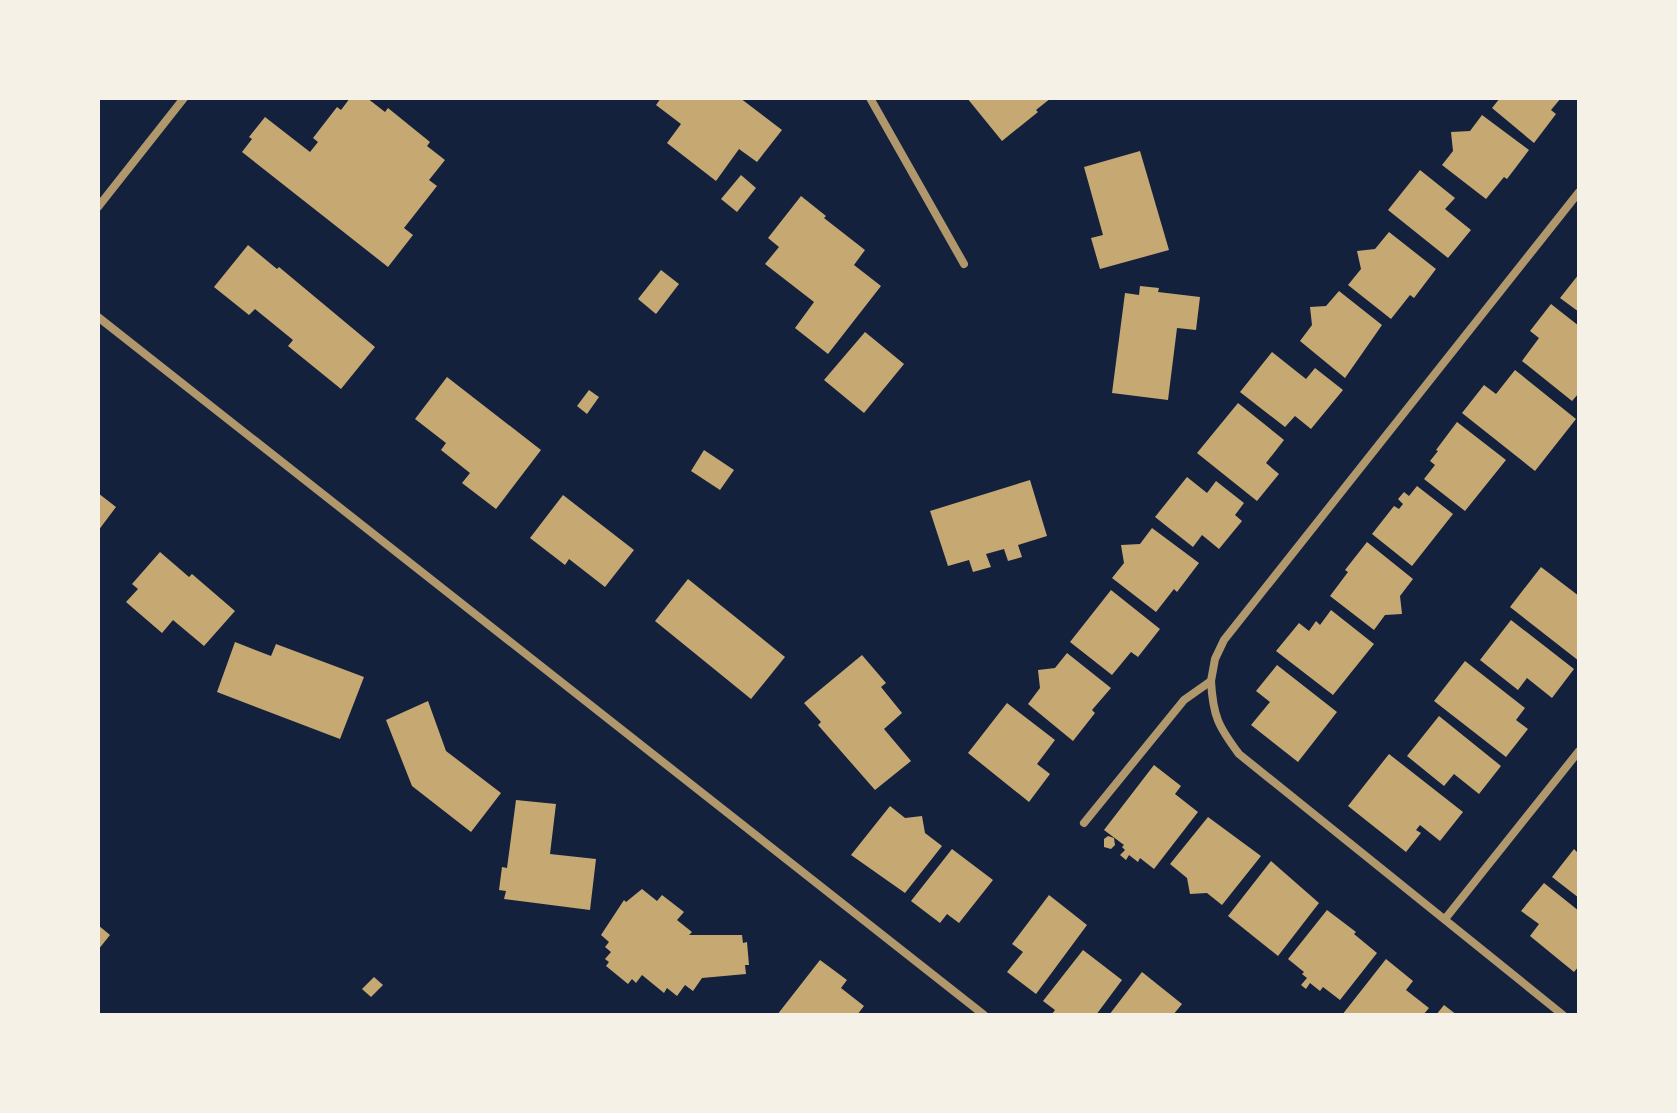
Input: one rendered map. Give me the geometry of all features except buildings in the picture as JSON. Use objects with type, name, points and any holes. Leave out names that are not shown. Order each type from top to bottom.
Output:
[{"type":"street","points":[[98,207],[184,98]]},
{"type":"street","points":[[870,98],[964,264]]},
{"type":"street","points":[[1563,1015],[1239,754],[1221,729],[1212,708],[1211,681],[1215,659],[1224,640],[1579,192]]},
{"type":"street","points":[[98,317],[984,1015]]},
{"type":"street","points":[[1084,823],[1184,700],[1211,681]]},
{"type":"street","points":[[1445,919],[1579,751]]}]
